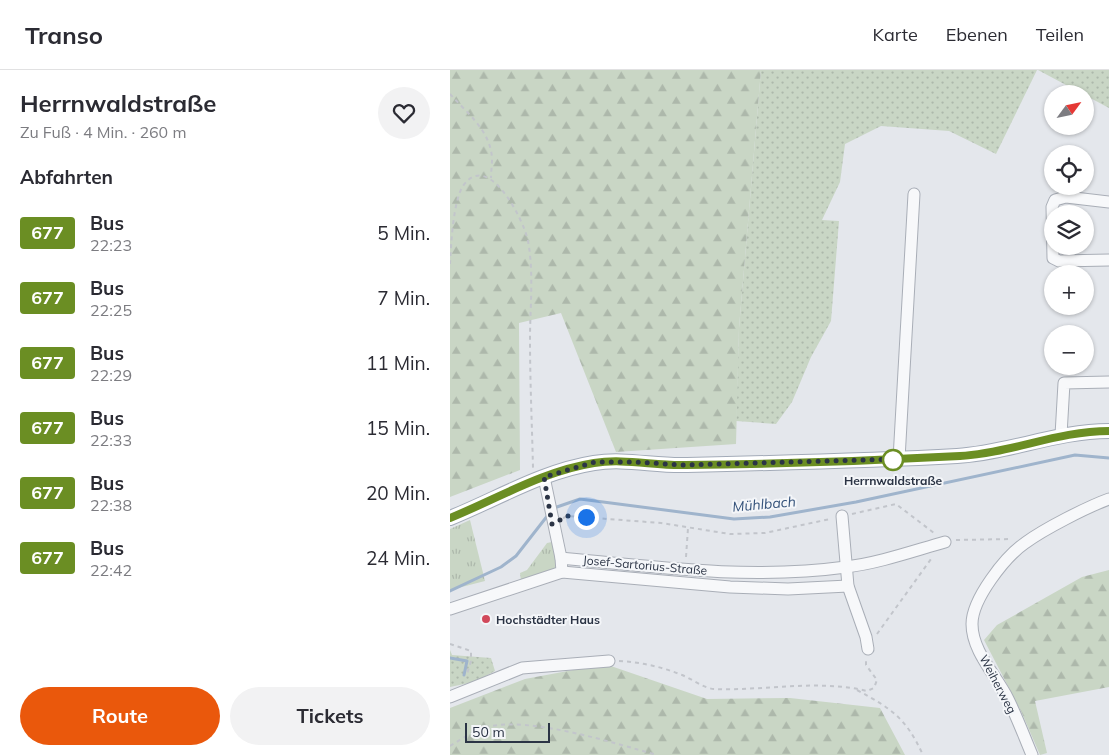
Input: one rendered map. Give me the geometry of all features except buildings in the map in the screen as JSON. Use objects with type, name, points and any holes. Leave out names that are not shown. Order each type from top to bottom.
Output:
[{"type":"main road","points":[[450,518],[539,479],[595,462],[682,465],[974,455],[1061,435],[1109,431]]},
{"type":"street","points":[[899,459],[914,194]]},
{"type":"street","points":[[1109,202],[1066,197],[1055,200],[1052,207],[1052,258],[1059,260],[1109,260]]},
{"type":"street","points":[[1061,435],[1064,383],[1109,382]]},
{"type":"street","points":[[539,479],[549,504],[561,558],[562,572]]},
{"type":"street","name":"Weiherweg","points":[[1032,755],[1007,697],[987,666],[976,640],[972,625],[975,610],[982,594],[1012,554],[1026,542],[1109,499]]},
{"type":"street","points":[[842,516],[848,586],[866,637],[868,649]]},
{"type":"street","name":"Josef-Sartorius-Straße","points":[[561,558],[684,570],[778,573],[847,567],[946,542]]},
{"type":"street","name":"Josef-Sartorius-Straße","points":[[450,609],[562,572],[730,587],[788,589],[848,586]]},
{"type":"street","points":[[730,572],[730,587]]},
{"type":"street","points":[[450,697],[522,668],[609,661]]},
{"type":"path","points":[[450,94],[487,137],[492,158],[490,178]]},
{"type":"path","points":[[450,264],[452,230],[461,188],[468,179],[479,176],[490,178],[500,186],[518,214],[528,240],[532,276],[530,382],[539,479]]},
{"type":"path","points":[[552,523],[568,516],[730,534],[766,533],[896,504],[946,542]]},
{"type":"path","points":[[684,570],[688,528]]},
{"type":"path","points":[[609,661],[642,662],[681,675],[711,689],[770,686],[853,688],[867,691],[874,688],[876,680],[866,665],[868,649],[910,588],[946,542],[960,539],[1020,539],[1026,542]]},
{"type":"path","points":[[450,644],[471,651],[471,661],[467,674]]},
{"type":"path","points":[[853,688],[894,711],[913,732],[923,755]]},
{"type":"path","points":[[450,746],[487,727],[507,724],[556,729],[657,755]]},
{"type":"green space","points":[[450,70],[761,70],[739,328],[736,444],[616,452],[561,313],[519,323],[520,470],[450,497]]},
{"type":"green space","points":[[761,70],[1037,70],[996,154],[949,131],[881,126],[845,144],[840,182],[822,220],[839,221],[831,321],[811,357],[792,402],[776,424],[736,421],[739,328]]},
{"type":"green space","points":[[1038,70],[1109,70],[1109,108],[1094,100],[1094,85],[1066,85]]},
{"type":"green space","points":[[470,520],[485,581],[450,590],[450,529]]},
{"type":"green space","points":[[552,542],[558,565],[556,571],[521,581],[520,573],[527,570],[547,543]]},
{"type":"green space","points":[[1109,570],[1109,687],[1035,701],[1047,753],[1040,755],[1021,711],[984,640],[997,625],[1082,577]]},
{"type":"green space","points":[[450,650],[452,655],[491,658],[495,671],[474,682],[450,687]]},
{"type":"green space","points":[[605,664],[707,699],[790,698],[880,708],[905,755],[450,755],[450,708],[525,679]]},
{"type":"waterway","name":"Mühlbach","points":[[554,508],[580,499],[734,519],[770,517],[856,502],[1075,455],[1109,458]]},
{"type":"waterway","name":"Mühlbach","points":[[450,591],[501,567],[516,556],[548,515]]},
{"type":"waterway","points":[[450,658],[467,661],[464,675]]},
{"type":"bus line","name":"677","points":[[450,518],[540,478],[595,462],[682,465],[974,455],[1061,435],[1109,431]]},
{"type":"place","name":"Herrnwaldstraße","points":[[893,460]]},
{"type":"place","name":"Hochstädter Haus","points":[[486,619]]},
{"type":"route","points":[[586,517],[568,516],[552,524],[544,477],[595,462],[682,465],[899,459],[893,460]]}]
